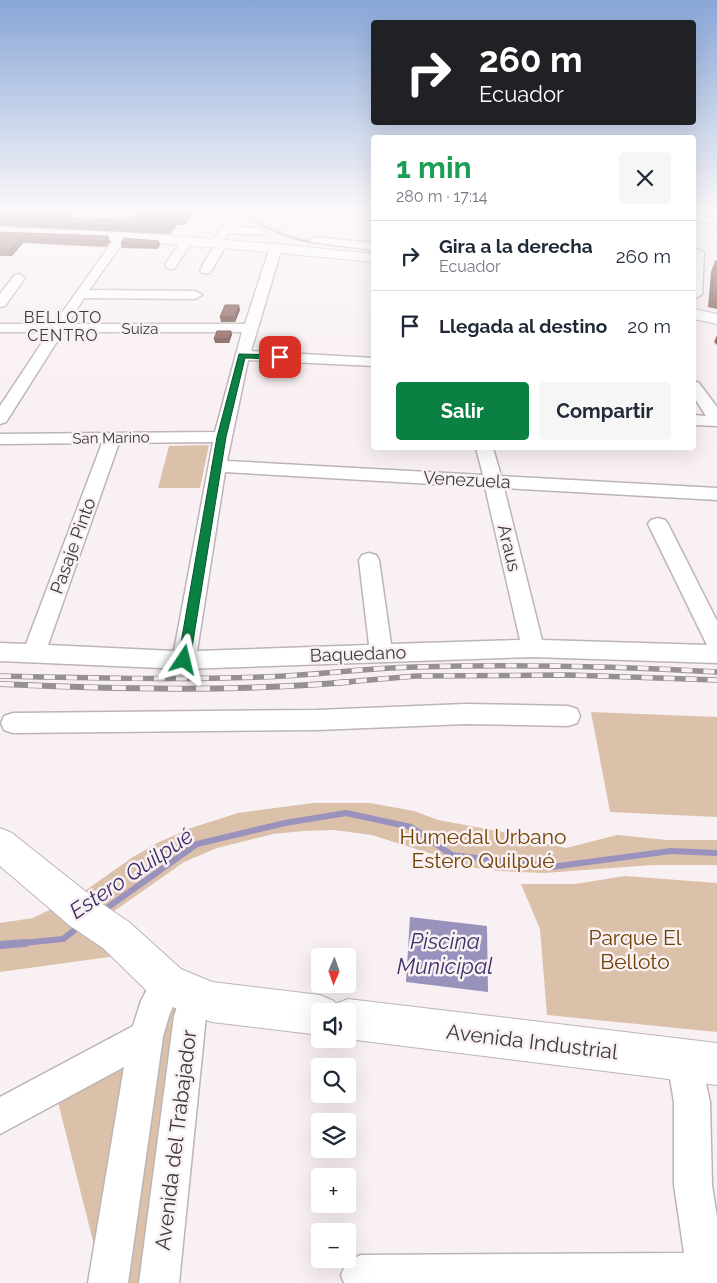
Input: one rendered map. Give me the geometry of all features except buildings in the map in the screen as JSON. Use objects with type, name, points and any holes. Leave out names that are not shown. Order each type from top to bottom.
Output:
[{"type":"main road","points":[[696,315],[717,318]]},
{"type":"main road","points":[[0,844],[82,912],[116,935],[181,990],[212,1002],[311,1014]]},
{"type":"main road","name":"Avenida Industrial","points":[[356,1020],[701,1062]]},
{"type":"street","points":[[0,419],[57,328],[97,270]]},
{"type":"street","points":[[184,660],[222,437],[242,355],[269,270]]},
{"type":"street","points":[[696,294],[698,270]]},
{"type":"street","points":[[0,303],[20,278]]},
{"type":"street","points":[[80,294],[195,295]]},
{"type":"street","points":[[160,329],[178,295]]},
{"type":"street","name":"Suiza","points":[[0,328],[250,328]]},
{"type":"street","points":[[242,355],[371,362]]},
{"type":"street","points":[[696,389],[717,420]]},
{"type":"street","points":[[696,420],[717,420]]},
{"type":"street","name":"San Marino","points":[[0,439],[222,437]]},
{"type":"street","name":"Pasaje Pinto","points":[[34,653],[112,438]]},
{"type":"street","name":"Araus","points":[[485,450],[533,648]]},
{"type":"street","name":"Venezuela","points":[[216,466],[717,494]]},
{"type":"street","points":[[658,524],[717,643]]},
{"type":"street","points":[[369,560],[381,653]]},
{"type":"street","name":"Baquedano","points":[[0,652],[184,660],[533,648],[717,654]]},
{"type":"street","points":[[13,723],[317,720],[466,714],[568,716]]},
{"type":"street","points":[[108,1283],[146,1037],[153,1013],[181,990]]},
{"type":"street","name":"Avenida del Trabajador","points":[[159,1283],[188,1036],[181,990]]},
{"type":"street","points":[[0,1116],[146,1037]]},
{"type":"street","points":[[361,1275],[707,1278],[693,1185],[692,1102],[701,1062]]},
{"type":"green space","points":[[209,445],[200,488],[158,488],[169,446]]},
{"type":"green space","points":[[591,712],[717,717],[717,817],[610,812]]},
{"type":"green space","name":"Humedal Urbano Estero Quilpué","points":[[313,803],[370,803],[414,811],[438,820],[503,832],[566,848],[617,835],[667,840],[717,840],[717,865],[653,865],[544,873],[499,871],[476,868],[372,835],[334,830],[273,834],[217,848],[184,862],[93,926],[116,956],[0,972],[0,923],[33,918],[76,897],[133,857],[159,842],[191,828],[238,813]]},
{"type":"green space","name":"Parque El Belloto","points":[[625,876],[717,883],[717,1032],[547,1015],[540,929],[521,884],[575,884]]},
{"type":"green space","points":[[172,1005],[182,1020],[149,1283],[122,1283],[160,1018]]},
{"type":"green space","points":[[130,1062],[98,1261],[58,1102]]},
{"type":"water","name":"Piscina Municipal","points":[[410,917],[487,926],[488,992],[406,982]]},
{"type":"waterway","name":"Estero Quilpué","points":[[104,910],[197,844],[285,823],[346,813],[411,827],[452,855],[551,867],[671,851],[717,853]]},
{"type":"waterway","name":"Estero Quilpué","points":[[12,944],[63,939],[80,926]]},
{"type":"waterway","name":"Estero Quilpué","points":[[0,945],[25,943]]},
{"type":"railway","points":[[0,676],[228,678],[396,668],[491,666],[604,667],[717,672]]},
{"type":"railway","points":[[334,683],[416,676],[569,675],[717,680]]},
{"type":"railway","points":[[0,684],[174,689],[262,687],[349,682]]},
{"type":"district","name":"BELLOTO CENTRO","points":[[63,326]]},
{"type":"route","points":[[184,660],[222,437],[242,355],[280,357]]}]
